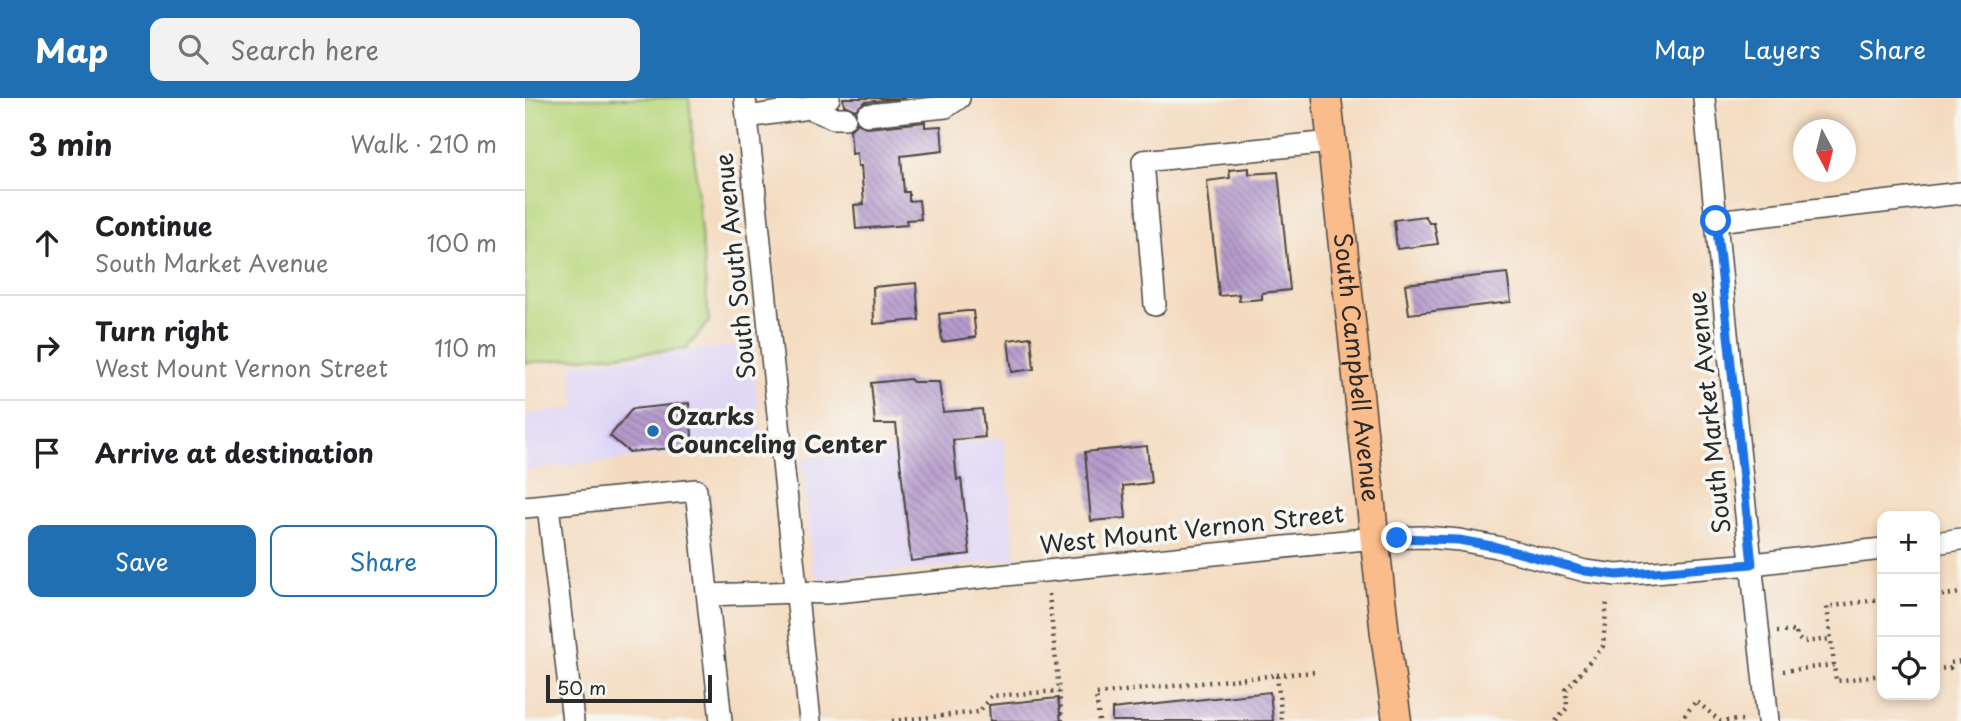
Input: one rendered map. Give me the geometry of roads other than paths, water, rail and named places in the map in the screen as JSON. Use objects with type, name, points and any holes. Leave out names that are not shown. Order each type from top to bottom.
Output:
[{"type":"main road","name":"South Campbell Avenue","points":[[1327,98],[1385,635],[1397,721]]},
{"type":"street","points":[[809,108],[829,98]]},
{"type":"street","points":[[867,115],[946,107],[958,98]]},
{"type":"street","name":"South Market Avenue","points":[[1704,98],[1752,564],[1758,720]]},
{"type":"street","points":[[746,107],[809,108],[833,118],[845,118]]},
{"type":"street","name":"South South Avenue","points":[[746,107],[810,721]]},
{"type":"street","points":[[1155,305],[1143,161],[1332,142]]},
{"type":"street","points":[[1716,221],[1961,193]]},
{"type":"street","points":[[525,507],[696,490],[721,721]]},
{"type":"street","points":[[548,505],[573,721]]},
{"type":"street","name":"West Mount Vernon Street","points":[[708,596],[826,593],[1375,538],[1425,537],[1459,540],[1497,547],[1585,571],[1617,575],[1752,564],[1877,550]]},
{"type":"street","points":[[1940,542],[1961,540]]},
{"type":"place","name":"Ozarks Counceling Center","points":[[653,431]]}]
